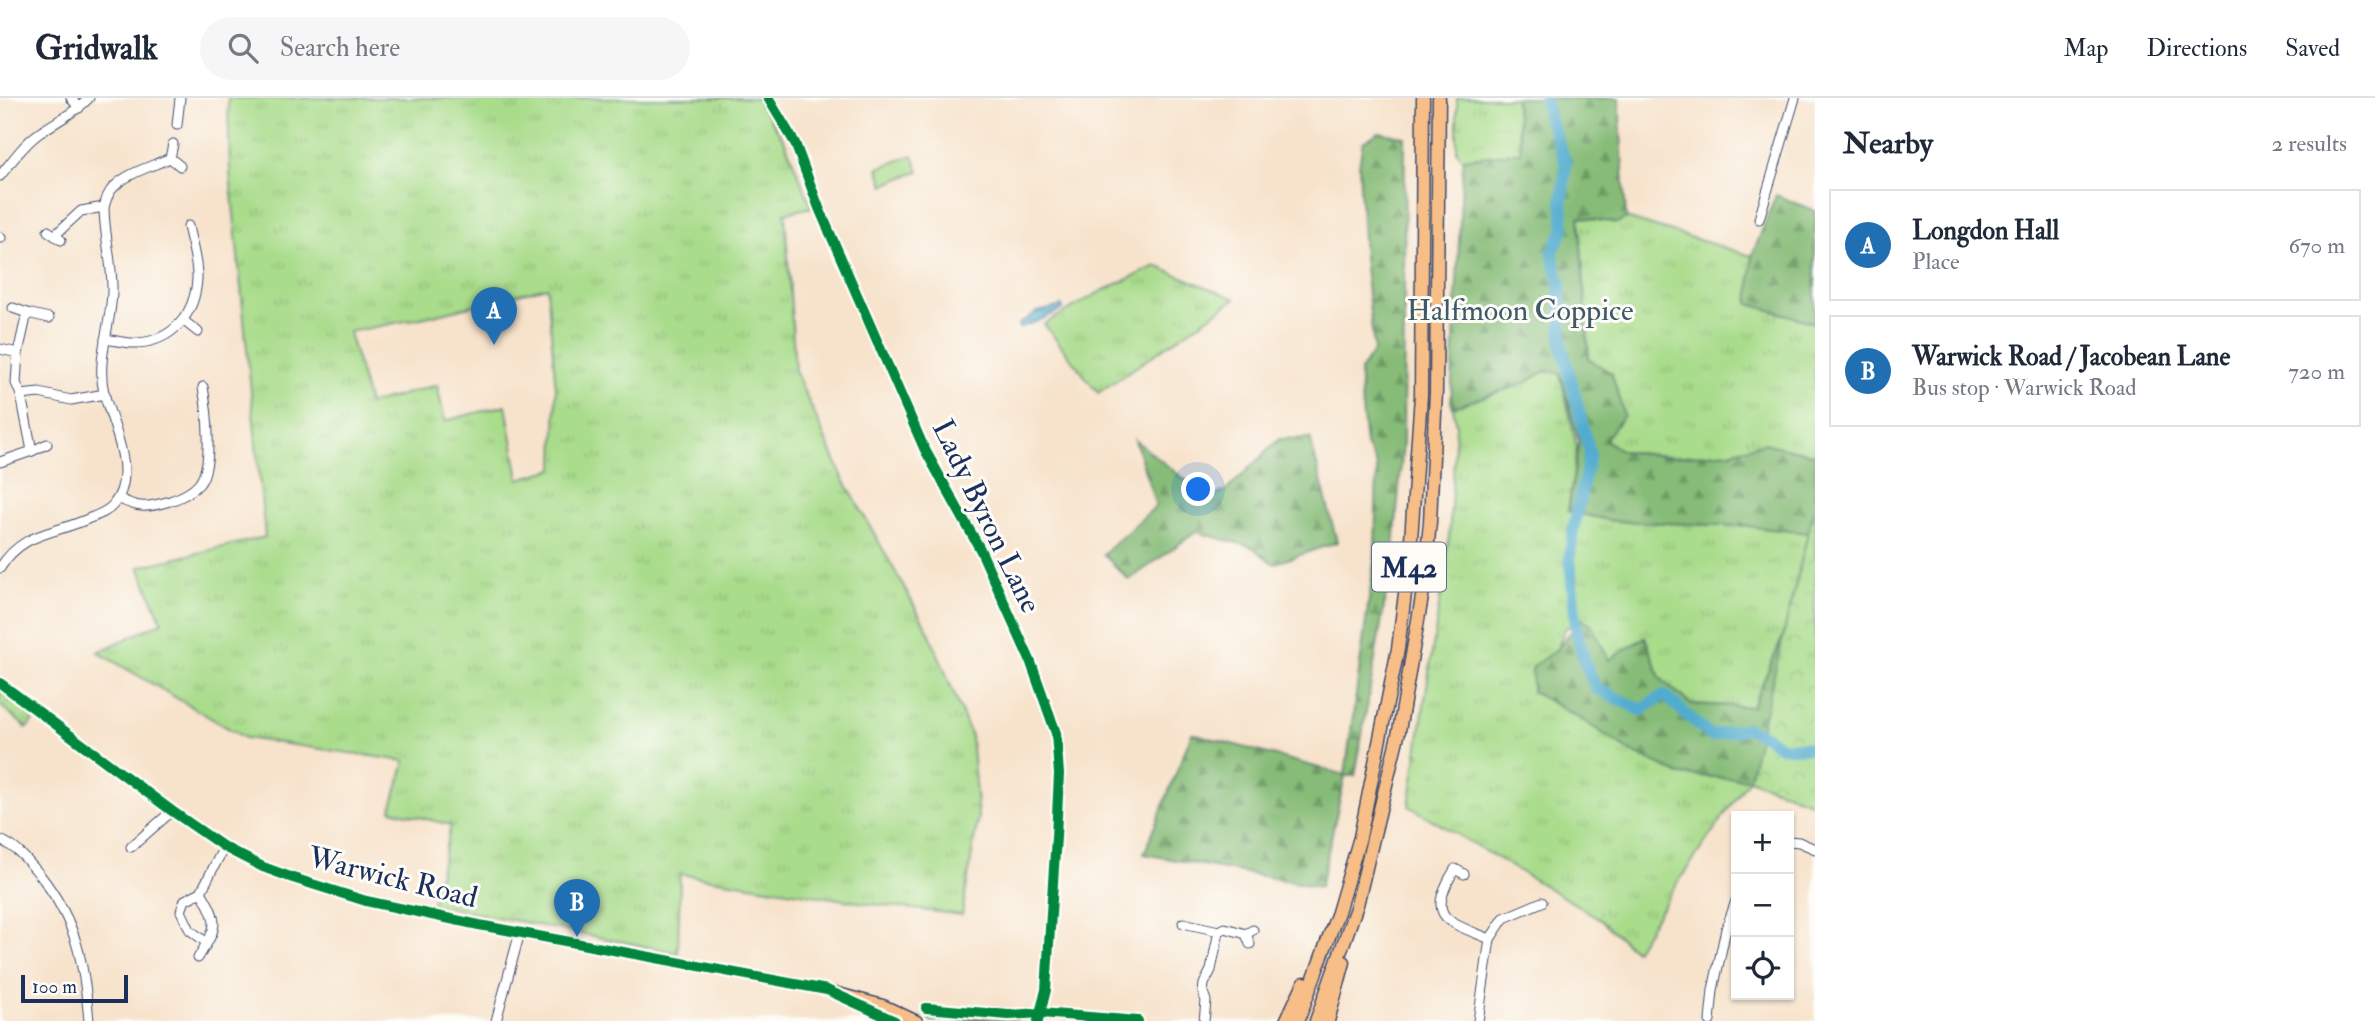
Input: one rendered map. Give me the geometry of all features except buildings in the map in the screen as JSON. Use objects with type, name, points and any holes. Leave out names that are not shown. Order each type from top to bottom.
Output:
[{"type":"highway","name":"M42","points":[[1298,1021],[1338,912],[1360,837],[1398,649],[1410,554],[1421,395],[1423,98]]},
{"type":"highway","name":"M42","points":[[1316,1021],[1350,928],[1399,731],[1423,591],[1430,522],[1436,391],[1438,98]]},
{"type":"highway","points":[[1286,1021],[1316,957],[1360,837]]},
{"type":"highway","points":[[1328,1021],[1344,968],[1350,928]]},
{"type":"main road","name":"Warwick Road","points":[[0,683],[172,811],[224,847],[263,867],[366,901],[520,933],[827,990]]},
{"type":"main road","points":[[827,990],[895,1021]]},
{"type":"main road","points":[[827,990],[883,1005],[917,1021]]},
{"type":"street","points":[[71,98],[79,108]]},
{"type":"street","points":[[0,176],[25,145],[79,108],[89,98]]},
{"type":"street","points":[[177,125],[175,111],[180,98]]},
{"type":"street","name":"Lady Byron Lane","points":[[768,98],[795,143],[818,208],[925,448],[981,549],[1030,660],[1056,733],[1059,774],[1046,990],[1039,1017]]},
{"type":"street","points":[[1759,219],[1795,98]]},
{"type":"street","points":[[170,158],[173,144]]},
{"type":"street","points":[[170,158],[180,166]]},
{"type":"street","points":[[0,568],[17,545],[101,514],[118,498],[123,483],[120,443],[102,378],[112,284],[104,207],[114,186],[170,158]]},
{"type":"street","points":[[55,235],[81,211],[104,207]]},
{"type":"street","points":[[105,339],[136,343],[151,341],[174,331],[184,321],[197,278],[188,226]]},
{"type":"street","points":[[13,308],[49,318]]},
{"type":"street","points":[[27,313],[18,353],[16,383],[21,395],[32,451]]},
{"type":"street","points":[[184,321],[198,332]]},
{"type":"street","points":[[0,349],[18,353]]},
{"type":"street","points":[[118,498],[132,506],[152,507],[177,498],[200,482],[205,471],[208,442],[203,387]]},
{"type":"street","points":[[21,395],[39,393],[71,400],[105,394]]},
{"type":"street","points":[[0,461],[47,444]]},
{"type":"street","points":[[131,847],[165,820],[172,811]]},
{"type":"street","points":[[0,840],[27,859],[56,895],[70,922],[78,947],[89,1021]]},
{"type":"street","points":[[1794,842],[1815,849]]},
{"type":"street","points":[[207,943],[190,930],[181,911],[185,900],[201,892],[224,847]]},
{"type":"street","points":[[1464,874],[1455,869],[1441,891],[1440,904],[1444,917],[1490,939]]},
{"type":"street","points":[[198,958],[214,931],[214,919],[201,892]]},
{"type":"street","points":[[1478,1021],[1490,939],[1504,918],[1511,913],[1542,902]]},
{"type":"street","points":[[1710,1021],[1713,990],[1731,915]]},
{"type":"street","points":[[1182,923],[1219,931],[1225,928],[1250,932],[1250,944]]},
{"type":"street","points":[[1204,1021],[1204,984],[1211,970],[1219,931]]},
{"type":"street","points":[[496,1021],[520,933]]},
{"type":"street","points":[[926,1008],[1138,1021]]},
{"type":"green space","points":[[228,98],[756,98],[784,140],[812,207],[785,213],[795,371],[843,478],[929,632],[971,736],[978,817],[962,915],[864,903],[680,874],[678,953],[432,904],[451,825],[391,810],[405,761],[245,738],[98,652],[162,622],[139,567],[265,537],[230,173]],"holes":[[[547,287],[556,389],[554,469],[519,479],[506,405],[445,421],[437,385],[369,404],[349,332],[426,317]]]},
{"type":"green space","points":[[1457,98],[1515,98],[1521,152],[1463,159],[1457,152]]},
{"type":"green space","name":"Halfmoon Coppice","points":[[1515,98],[1619,98],[1626,218],[1617,223],[1579,217],[1589,359],[1612,374],[1624,415],[1605,440],[1622,451],[1673,457],[1730,452],[1764,443],[1815,455],[1815,804],[1749,779],[1680,775],[1628,750],[1575,715],[1532,692],[1532,667],[1557,649],[1582,619],[1591,624],[1609,660],[1645,637],[1660,678],[1690,704],[1752,707],[1783,637],[1808,533],[1743,526],[1613,521],[1568,511],[1579,442],[1560,373],[1545,371],[1525,383],[1453,407],[1451,402],[1463,159],[1521,152]]},
{"type":"green space","points":[[1379,132],[1405,137],[1403,441],[1394,548],[1355,776],[1345,776],[1320,887],[1144,854],[1192,733],[1345,775],[1375,555],[1377,466],[1366,445],[1361,398],[1360,371],[1374,350],[1364,257],[1359,166],[1363,142]]},
{"type":"green space","points":[[913,155],[919,171],[884,185],[878,168]]},
{"type":"green space","points":[[1776,195],[1815,211],[1815,323],[1749,304],[1752,256]]},
{"type":"green space","points":[[1579,217],[1616,223],[1626,218],[1752,256],[1749,304],[1815,323],[1815,455],[1764,443],[1730,452],[1673,457],[1622,451],[1605,440],[1612,374],[1589,359]]},
{"type":"green space","points":[[1156,266],[1235,299],[1098,393],[1044,324],[1102,291]]},
{"type":"green space","points":[[1545,371],[1560,373],[1577,448],[1568,511],[1613,521],[1751,526],[1808,533],[1783,637],[1752,707],[1690,704],[1660,678],[1645,637],[1609,661],[1591,624],[1582,619],[1565,629],[1557,649],[1532,667],[1533,692],[1680,775],[1749,779],[1676,885],[1635,951],[1597,917],[1409,806],[1449,539],[1456,426],[1453,407],[1525,383]]},
{"type":"green space","points":[[1310,438],[1337,542],[1274,564],[1252,547],[1196,532],[1129,580],[1103,554],[1156,506],[1135,440],[1208,498],[1226,491],[1279,439]]},
{"type":"green space","points":[[1815,504],[1815,804],[1749,779]]},
{"type":"green space","points":[[0,690],[35,718],[27,728],[0,705]]},
{"type":"green space","points":[[939,1014],[994,1019],[1035,1019],[930,1021],[930,1017]]},
{"type":"water","points":[[1062,306],[1063,309],[1019,328],[1019,324],[1037,312]]},
{"type":"waterway","points":[[1545,98],[1547,113],[1566,163],[1562,201],[1564,229],[1552,253],[1560,283],[1562,346],[1590,453],[1573,530],[1570,558],[1576,628],[1584,661],[1596,688],[1641,710],[1664,695],[1711,736],[1746,728],[1768,737],[1780,747],[1815,748]]},
{"type":"cycle path","points":[[768,98],[795,143],[819,208],[924,448],[980,549],[1030,660],[1056,733],[1059,774],[1056,837],[1046,990],[1038,1021]]},
{"type":"cycle path","points":[[0,683],[172,811],[224,847],[263,867],[366,901],[479,925],[827,990],[895,1021]]},
{"type":"cycle path","points":[[926,1008],[1138,1021]]},
{"type":"place","name":"Longdon Hall","points":[[494,345]]},
{"type":"place","name":"Warwick Road / Jacobean Lane","points":[[577,937]]}]
